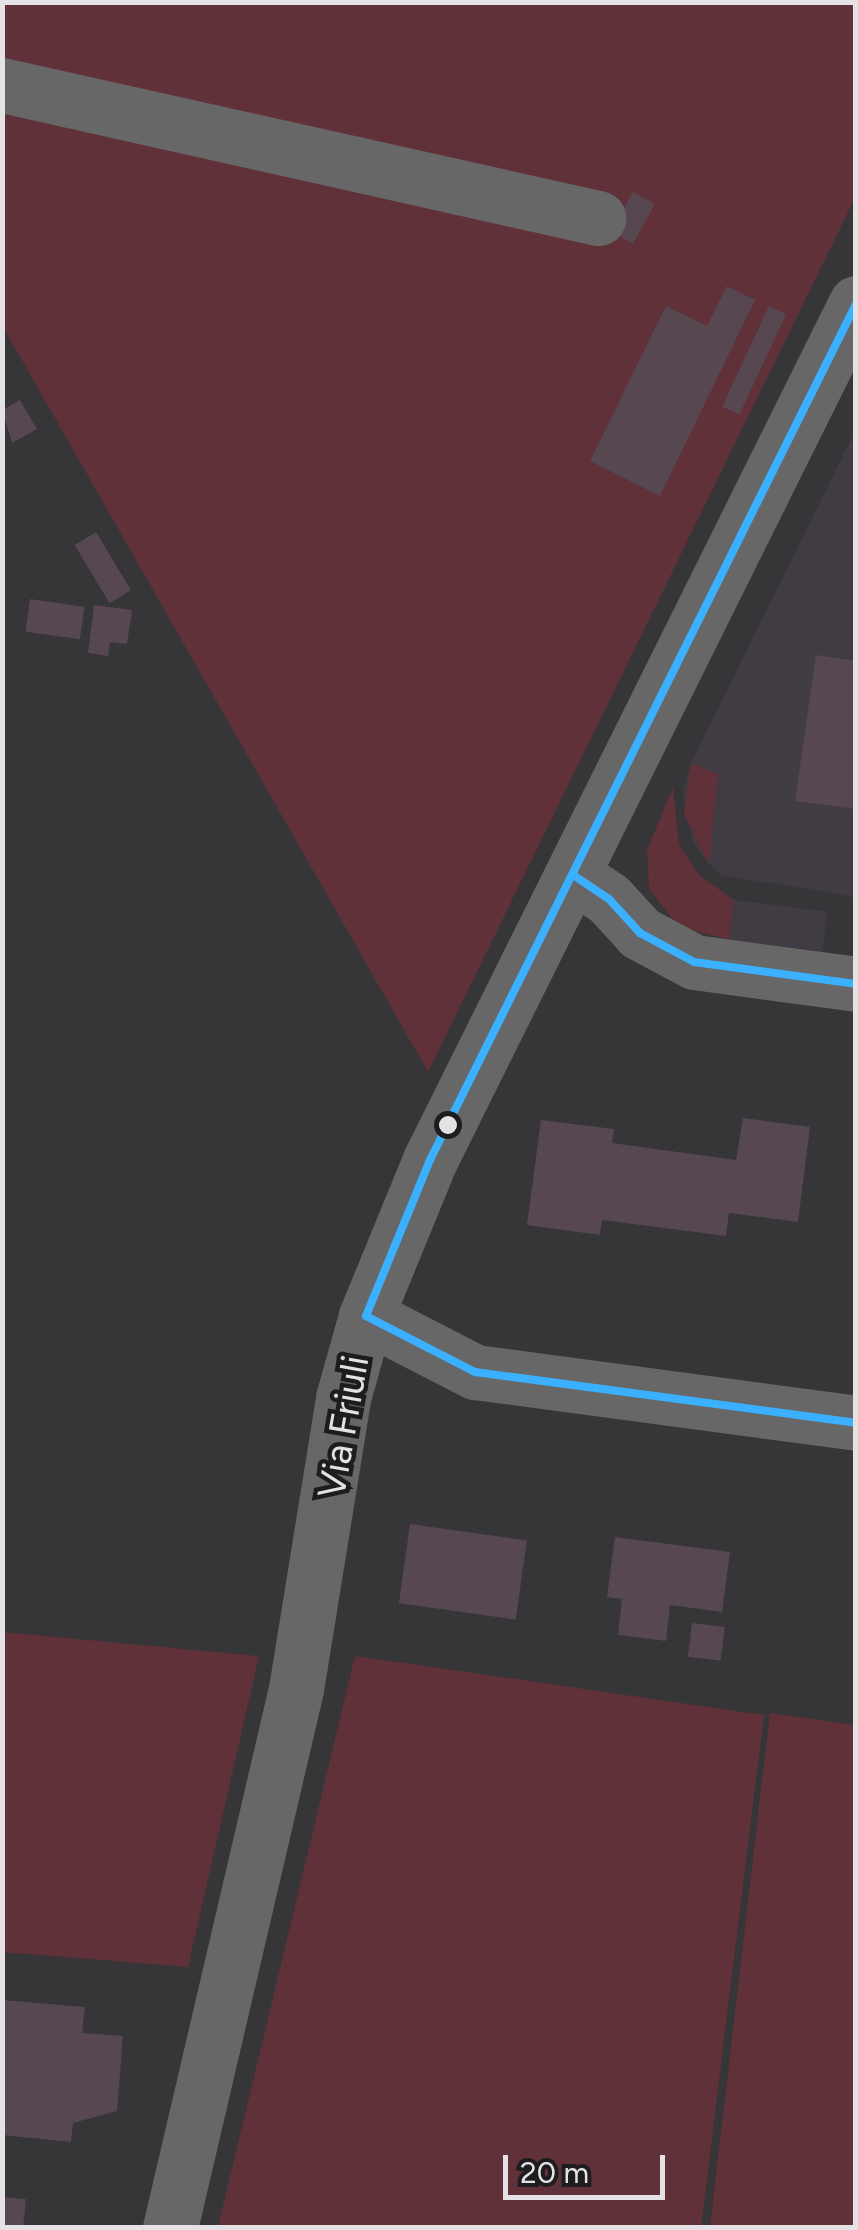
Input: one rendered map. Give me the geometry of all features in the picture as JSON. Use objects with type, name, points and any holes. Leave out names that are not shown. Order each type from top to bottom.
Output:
[{"type":"street","points":[[2,85],[598,218]]},
{"type":"street","name":"Via Friuli","points":[[170,2228],[296,1689],[342,1398],[366,1316],[430,1160],[856,302]]},
{"type":"street","points":[[573,875],[609,899],[640,933],[694,962],[856,984]]},
{"type":"street","points":[[366,1316],[475,1372],[856,1423]]},
{"type":"shaded area","points":[[3,3],[855,3],[855,198],[428,1072],[3,327]]},
{"type":"shaded area","points":[[855,431],[855,897],[720,875],[694,845],[683,792],[691,763]]},
{"type":"shaded area","points":[[691,763],[718,774],[709,865],[684,814]]},
{"type":"shaded area","points":[[673,787],[679,845],[700,876],[734,900],[729,940],[678,926],[649,889],[647,850]]},
{"type":"shaded area","points":[[734,900],[827,911],[822,951],[729,940]]},
{"type":"shaded area","points":[[2,1632],[259,1656],[188,1967],[3,1952]]},
{"type":"shaded area","points":[[355,1656],[764,1715],[701,2227],[218,2227]]},
{"type":"shaded area","points":[[770,1713],[855,1725],[855,2227],[710,2227]]},
{"type":"building","points":[[633,192],[655,204],[633,243],[611,231]]},
{"type":"building","points":[[727,286],[755,300],[660,496],[590,461],[666,306],[707,326]]},
{"type":"building","points":[[769,306],[786,314],[739,415],[722,407]]},
{"type":"building","points":[[20,400],[37,429],[12,443],[2,410]]},
{"type":"building","points":[[96,532],[131,590],[110,603],[75,545]]},
{"type":"building","points":[[30,599],[84,607],[80,639],[25,632]]},
{"type":"building","points":[[94,605],[132,610],[127,644],[110,642],[108,656],[88,653]]},
{"type":"building","points":[[816,655],[856,661],[856,809],[795,801]]},
{"type":"building","points":[[743,1118],[810,1127],[798,1222],[729,1213],[726,1236],[602,1220],[600,1235],[527,1225],[541,1120],[614,1129],[612,1143],[736,1160]]},
{"type":"building","points":[[410,1524],[527,1540],[516,1620],[399,1603]]},
{"type":"building","points":[[615,1537],[730,1552],[722,1612],[670,1605],[666,1641],[618,1635],[622,1599],[607,1597]]},
{"type":"building","points":[[692,1623],[725,1627],[721,1661],[688,1657]]},
{"type":"building","points":[[2,2000],[85,2007],[82,2033],[123,2036],[117,2111],[73,2123],[71,2142],[2,2135]]},
{"type":"building","points":[[2,2197],[26,2199],[23,2228],[2,2228]]},
{"type":"transit line","points":[[366,1316],[430,1160],[856,304]]},
{"type":"transit line","points":[[573,875],[609,899],[640,933],[694,962],[856,984]]},
{"type":"transit line","points":[[366,1316],[475,1372],[856,1423]]}]
